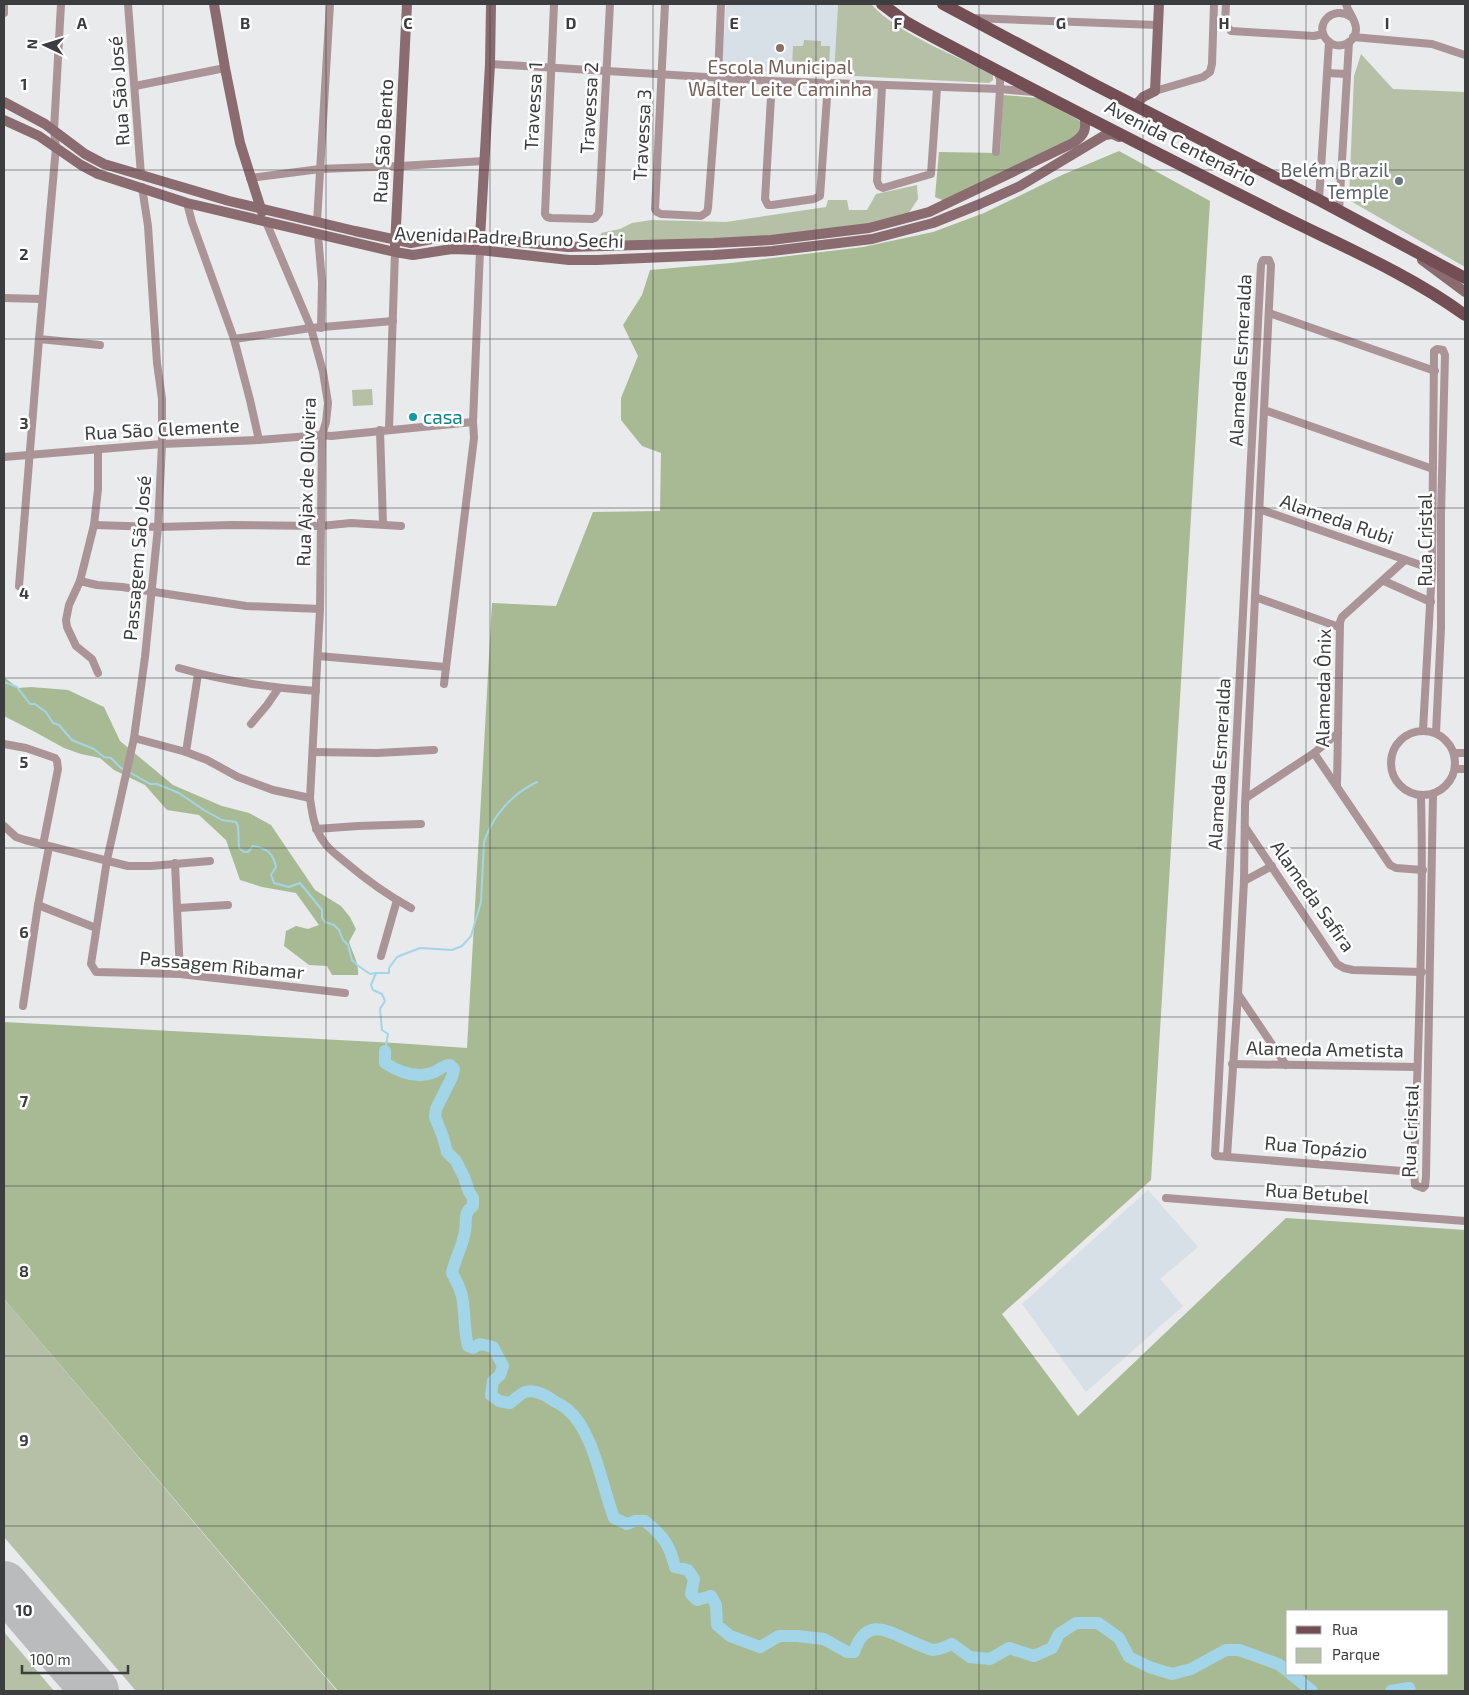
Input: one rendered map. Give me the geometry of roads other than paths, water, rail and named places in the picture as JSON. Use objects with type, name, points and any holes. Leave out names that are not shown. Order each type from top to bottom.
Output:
[{"type":"main road","name":"Rua Ajax de Oliveira","points":[[214,4],[224,68],[240,143],[266,222]]},
{"type":"main road","name":"Rua São Bento","points":[[395,252],[407,4]]},
{"type":"main road","points":[[480,238],[490,64],[491,4]]},
{"type":"main road","name":"Avenida Centenário","points":[[882,4],[914,27],[997,71],[1298,224],[1378,262],[1465,315]]},
{"type":"main road","name":"Avenida Centenário","points":[[943,4],[1465,278]]},
{"type":"main road","points":[[1135,106],[1143,97],[1155,91],[1159,4]]},
{"type":"main road","name":"Avenida Padre Bruno Sechi","points":[[4,102],[54,130],[85,154],[104,164],[183,188],[317,222],[411,243],[442,237],[480,238],[568,247],[771,240],[869,228],[929,212],[1073,143],[1085,132],[1084,115]]},
{"type":"main road","name":"Avenida Padre Bruno Sechi","points":[[4,120],[39,136],[81,165],[98,174],[187,203],[318,235],[413,255],[452,249],[480,250],[569,260],[765,251],[872,239],[933,223],[980,204],[1020,186],[1108,134],[1132,140]]},
{"type":"main road","name":"Avenida Centenário","points":[[1397,242],[1465,292]]},
{"type":"main road","points":[[1443,300],[1465,324]]},
{"type":"street","points":[[4,4],[4,13]]},
{"type":"street","points":[[20,586],[42,299],[56,147],[54,130],[61,4]]},
{"type":"street","name":"Rua São José","points":[[128,4],[141,175]]},
{"type":"street","points":[[317,222],[330,4]]},
{"type":"street","name":"Travessa 1","points":[[554,4],[544,214],[551,218],[592,219],[599,213]]},
{"type":"street","name":"Travessa 2","points":[[599,213],[608,72],[610,4]]},
{"type":"street","name":"Travessa 3","points":[[665,4],[655,209],[661,214],[701,216],[707,212],[718,78]]},
{"type":"street","points":[[718,78],[721,4]]},
{"type":"street","points":[[1155,91],[1206,76],[1211,68],[1214,4]]},
{"type":"street","points":[[1226,4],[1225,24],[1231,31],[1314,36],[1324,34]]},
{"type":"street","points":[[1333,4],[1330,14],[1323,25],[1324,34],[1329,42],[1336,45],[1345,44],[1351,40],[1432,44],[1465,55]]},
{"type":"street","points":[[1339,211],[1347,74],[1351,40],[1356,29],[1346,4]]},
{"type":"street","points":[[1330,14],[1343,12],[1351,17]]},
{"type":"street","points":[[966,17],[1157,25]]},
{"type":"street","points":[[1319,200],[1329,42]]},
{"type":"street","points":[[490,64],[828,84],[1000,89],[1043,93]]},
{"type":"street","points":[[135,86],[224,68]]},
{"type":"street","points":[[996,152],[1000,89],[1000,79],[997,71]]},
{"type":"street","points":[[1327,73],[1347,74]]},
{"type":"street","points":[[772,81],[765,199],[768,205],[814,199],[820,196],[828,84]]},
{"type":"street","points":[[882,86],[877,181],[879,186],[884,188],[931,174],[938,88]]},
{"type":"street","points":[[250,178],[267,174],[320,169],[484,161]]},
{"type":"street","points":[[1321,173],[1341,176]]},
{"type":"street","name":"Passagem São José","points":[[96,972],[91,964],[96,928],[107,860],[134,738],[146,657],[158,527],[162,399],[157,363],[148,226],[142,187]]},
{"type":"street","points":[[187,203],[234,339],[259,440]]},
{"type":"street","name":"Rua Ajax de Oliveira","points":[[266,222],[311,328],[323,372],[328,403],[322,435],[320,609],[310,798],[316,829]]},
{"type":"street","points":[[318,235],[322,282],[321,328]]},
{"type":"street","points":[[444,684],[474,438],[473,422],[480,250]]},
{"type":"street","name":"Rua São Bento","points":[[383,524],[385,430],[393,321],[395,252]]},
{"type":"street","name":"Alameda Esmeralda","points":[[1216,1155],[1261,263],[1263,260],[1270,260],[1244,881],[1226,1156]]},
{"type":"street","points":[[4,298],[42,299]]},
{"type":"street","points":[[1269,313],[1435,371]]},
{"type":"street","points":[[234,339],[311,328],[393,321]]},
{"type":"street","points":[[39,339],[100,345]]},
{"type":"street","name":"Rua Cristal","points":[[1423,730],[1432,569],[1434,350],[1440,349],[1445,355],[1441,514],[1441,628],[1436,733]]},
{"type":"street","points":[[1256,356],[1267,360]]},
{"type":"street","points":[[1264,410],[1433,469]]},
{"type":"street","points":[[1433,417],[1444,418]]},
{"type":"street","name":"Rua São Clemente","points":[[4,457],[162,444],[331,436],[473,422]]},
{"type":"street","points":[[98,449],[98,489],[94,525],[80,581],[69,605],[66,620],[67,627],[76,646],[92,659],[98,673]]},
{"type":"street","points":[[1251,453],[1262,456]]},
{"type":"street","name":"Alameda Rubi","points":[[1259,509],[1432,569]]},
{"type":"street","points":[[1432,512],[1441,514]]},
{"type":"street","points":[[94,525],[158,527],[232,525],[321,526],[351,523],[400,526]]},
{"type":"street","points":[[1246,548],[1257,551]]},
{"type":"street","name":"Alameda Ônix","points":[[1337,785],[1339,627],[1342,617],[1405,560]]},
{"type":"street","points":[[80,581],[246,606],[320,609]]},
{"type":"street","points":[[1384,581],[1431,602]]},
{"type":"street","points":[[1255,597],[1339,627]]},
{"type":"street","points":[[1429,626],[1441,628]]},
{"type":"street","points":[[1242,640],[1253,642]]},
{"type":"street","points":[[318,656],[446,667]]},
{"type":"street","points":[[179,668],[198,674],[278,689],[316,691]]},
{"type":"street","points":[[186,752],[198,674]]},
{"type":"street","points":[[251,724],[278,689]]},
{"type":"street","points":[[1423,730],[1436,733],[1450,744],[1454,753],[1455,769],[1448,785],[1433,794],[1421,796],[1410,794],[1401,788],[1390,768],[1391,756],[1395,746],[1402,738],[1412,732],[1423,730]]},
{"type":"street","points":[[1246,798],[1314,752],[1338,733]]},
{"type":"street","points":[[134,738],[186,752],[207,760],[238,777],[273,790],[310,798]]},
{"type":"street","points":[[4,744],[26,748],[55,758],[58,769],[23,1006]]},
{"type":"street","points":[[313,752],[377,753],[434,750]]},
{"type":"street","name":"Alameda Ônix","points":[[1314,752],[1390,864],[1396,868],[1423,870]]},
{"type":"street","points":[[1454,753],[1465,753]]},
{"type":"street","points":[[1455,769],[1465,769]]},
{"type":"street","points":[[1234,781],[1247,780]]},
{"type":"street","name":"Rua Cristal","points":[[1421,796],[1426,921],[1427,1119],[1426,1183],[1423,1188],[1415,1186],[1414,1172],[1417,1067],[1422,972],[1426,921],[1433,794]]},
{"type":"street","points":[[411,908],[374,885],[330,850],[316,829],[421,824]]},
{"type":"street","points":[[4,826],[16,837],[25,840],[128,866],[210,861]]},
{"type":"street","name":"Alameda Safira","points":[[1245,827],[1337,964],[1353,970],[1422,972]]},
{"type":"street","points":[[175,863],[180,974]]},
{"type":"street","points":[[1244,881],[1272,866]]},
{"type":"street","points":[[1229,893],[1242,894]]},
{"type":"street","points":[[381,956],[397,900]]},
{"type":"street","points":[[38,905],[96,928]]},
{"type":"street","points":[[178,908],[228,905]]},
{"type":"street","name":"Passagem Ribamar","points":[[96,972],[180,974],[345,993]]},
{"type":"street","points":[[1238,994],[1286,1065]]},
{"type":"street","points":[[1220,1049],[1234,1049]]},
{"type":"street","name":"Alameda Ametista","points":[[1232,1064],[1417,1067]]},
{"type":"street","points":[[1416,1119],[1427,1119]]},
{"type":"street","name":"Rua Topázio","points":[[1216,1155],[1414,1172]]},
{"type":"street","name":"Rua Betubel","points":[[1166,1198],[1465,1221]]},
{"type":"waterway","points":[[4,682],[17,687],[30,704],[35,704],[46,712],[53,723],[59,725],[72,740],[94,749],[104,757],[111,758],[125,770]]},
{"type":"waterway","points":[[129,772],[150,784],[157,784],[179,793],[222,820],[236,822],[238,826],[239,848],[244,852],[248,852],[253,846],[258,847],[269,852],[273,858],[276,867],[271,875],[274,883],[289,887],[300,883],[322,910],[322,918],[325,922],[334,925],[339,930],[343,940],[348,945],[352,960],[370,974],[376,973],[371,985],[373,990],[382,994],[385,1001],[380,1009],[382,1030],[388,1034],[385,1051]]},
{"type":"waterway","points":[[376,973],[389,973],[389,968],[397,957],[420,948],[452,950],[462,946],[471,936],[481,902],[484,842],[488,832],[504,806],[519,793],[537,782]]},
{"type":"waterway","points":[[385,1051],[385,1063],[407,1074],[426,1075],[447,1065],[454,1069],[436,1109],[435,1117],[447,1152],[456,1161],[473,1198],[473,1206],[467,1214],[464,1236],[452,1273],[462,1298],[468,1346],[473,1348],[480,1344],[493,1347],[503,1366],[500,1375],[493,1381],[491,1395],[499,1401],[510,1403],[525,1392],[536,1392],[567,1409],[576,1419],[591,1445],[614,1518],[627,1524],[635,1521],[645,1521],[657,1531],[665,1541],[675,1567],[688,1570],[694,1579],[691,1594],[697,1600],[711,1596],[716,1605],[717,1625],[730,1636],[760,1647],[779,1636],[824,1639],[847,1652],[854,1652],[860,1640],[867,1632],[874,1629],[892,1633],[930,1650],[952,1644],[970,1657],[990,1659],[1009,1648],[1034,1656],[1052,1648],[1059,1634],[1076,1623],[1098,1623],[1119,1638],[1129,1657],[1149,1667],[1172,1674],[1191,1669],[1226,1650],[1239,1650],[1278,1664],[1286,1670]]},
{"type":"waterway","points":[[1292,1675],[1312,1691]]},
{"type":"waterway","points":[[1391,1691],[1409,1688],[1410,1691]]},
{"type":"place","name":"Escola Municipal Walter Leite Caminha","points":[[780,48]]},
{"type":"place","name":"Belém Brazil Temple","points":[[1399,181]]},
{"type":"place","name":"casa","points":[[413,417]]}]
